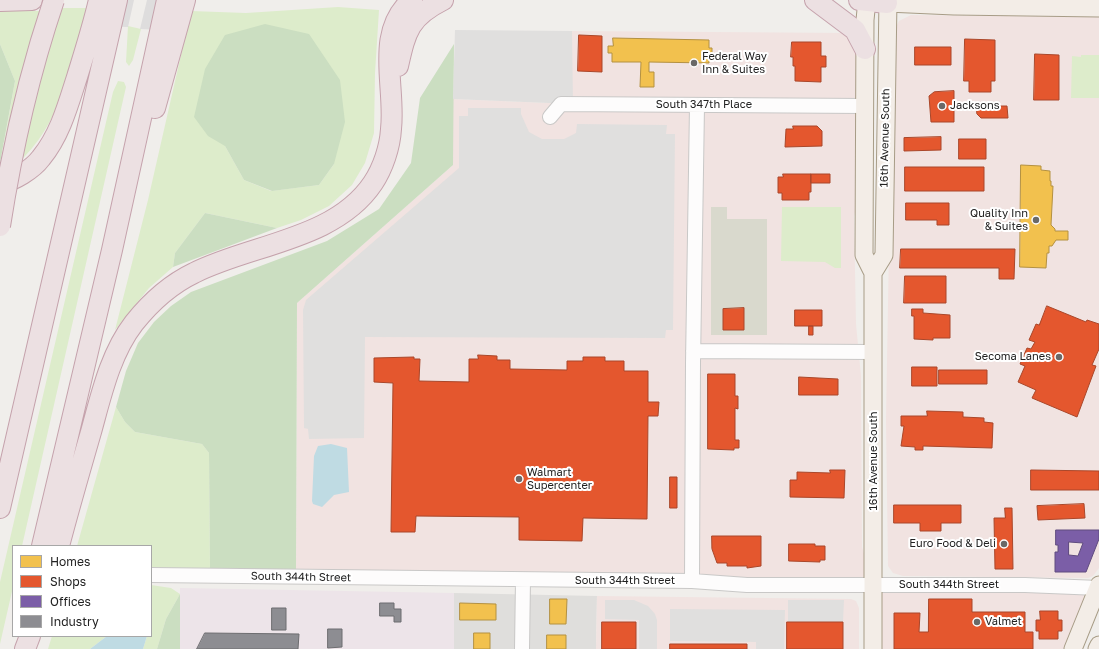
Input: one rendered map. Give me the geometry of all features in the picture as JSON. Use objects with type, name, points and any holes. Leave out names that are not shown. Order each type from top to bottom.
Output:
[{"type":"highway","points":[[0,1],[32,0]]},
{"type":"highway","points":[[0,227],[8,178],[27,87],[54,0]]},
{"type":"highway","points":[[0,508],[102,27],[99,0]]},
{"type":"highway","points":[[0,184],[30,168],[41,159],[53,142],[102,27],[117,0]]},
{"type":"highway","points":[[167,0],[169,30]]},
{"type":"highway","points":[[42,545],[112,250],[169,30],[185,0]]},
{"type":"highway","points":[[58,545],[105,384],[122,342],[134,323],[151,304],[192,274],[308,232],[337,218],[354,205],[373,182],[385,158],[392,128],[390,52],[393,26],[402,9],[412,0]]},
{"type":"highway","points":[[391,96],[403,44],[409,29],[416,17],[443,0]]},
{"type":"highway","points":[[815,0],[855,30],[865,49]]},
{"type":"highway","points":[[17,649],[20,637]]},
{"type":"highway","points":[[26,649],[30,637]]},
{"type":"main road","name":"16th Avenue South","points":[[873,649],[873,273],[864,255],[864,106],[865,20],[874,1]]},
{"type":"main road","name":"16th Avenue South","points":[[873,273],[884,255],[874,1]]},
{"type":"main road","points":[[874,1],[954,6],[1099,8]]},
{"type":"main road","points":[[1073,649],[1099,587]]},
{"type":"main road","points":[[1097,649],[1099,645]]},
{"type":"street","name":"South 347th Place","points":[[550,117],[561,104],[864,106]]},
{"type":"street","points":[[692,581],[693,351],[697,106]]},
{"type":"street","points":[[693,351],[873,352]]},
{"type":"street","name":"South 344th Street","points":[[152,575],[692,581],[747,585],[1024,585],[1099,587]]},
{"type":"street","points":[[522,649],[523,580]]},
{"type":"shaded area","points":[[911,15],[1099,17],[1099,568],[1093,576],[1088,578],[903,576],[893,573],[888,566],[886,420],[891,131],[895,113],[896,27],[899,21]]},
{"type":"shaded area","points":[[455,30],[572,31],[573,104],[453,99]]},
{"type":"shaded area","points":[[572,31],[851,33],[858,45],[860,194],[854,216],[856,324],[861,376],[862,547],[873,584],[1098,588],[1080,649],[873,649],[873,585],[296,576],[297,303],[453,165],[453,99],[572,104]]},
{"type":"shaded area","points":[[468,108],[521,108],[521,114],[529,132],[542,139],[564,139],[576,133],[577,124],[667,125],[666,134],[675,134],[673,330],[666,330],[665,338],[365,337],[364,438],[309,439],[308,429],[304,428],[303,310],[306,300],[459,168],[459,116],[468,116]]},
{"type":"shaded area","points":[[711,207],[727,207],[727,219],[767,219],[767,335],[711,335]]},
{"type":"shaded area","points":[[180,588],[454,593],[454,649],[180,649]]},
{"type":"shaded area","points":[[454,593],[597,596],[596,649],[454,649]]},
{"type":"shaded area","points":[[597,596],[851,599],[856,601],[859,608],[859,649],[596,649]]},
{"type":"shaded area","points":[[605,600],[634,600],[648,606],[655,614],[657,620],[657,649],[639,649],[639,620],[605,619]]},
{"type":"shaded area","points":[[788,600],[844,600],[843,622],[788,622]]},
{"type":"shaded area","points":[[670,609],[785,610],[784,649],[756,649],[756,642],[670,641]]},
{"type":"green space","points":[[338,7],[379,10],[375,73],[374,133],[365,163],[352,185],[329,206],[301,220],[277,228],[205,213],[175,253],[173,267],[149,288],[115,330],[148,200],[191,11],[246,13]],"holes":[[[225,146],[334,164],[319,185],[271,191],[244,180]]]},
{"type":"green space","points":[[57,8],[88,8],[70,72],[55,112],[32,149],[16,165]]},
{"type":"green space","points":[[0,11],[42,11],[0,166],[15,81],[0,44]]},
{"type":"green space","points":[[265,24],[309,34],[340,80],[345,122],[334,164],[319,185],[272,191],[244,180],[225,146],[208,136],[194,117],[205,69],[225,35]]},
{"type":"green space","points":[[128,26],[141,29],[133,60],[129,66],[126,62]]},
{"type":"green space","points":[[0,44],[15,81],[0,163]]},
{"type":"green space","points":[[454,44],[453,165],[297,303],[296,570],[210,570],[209,453],[202,444],[135,432],[125,422],[116,407],[126,371],[138,343],[154,322],[171,306],[191,292],[327,241],[379,209],[411,163],[420,98]]},
{"type":"green space","points":[[1081,55],[1099,55],[1099,98],[1071,98],[1072,56],[1081,57]]},
{"type":"green space","points":[[118,81],[124,82],[126,87],[22,545],[12,545],[12,591],[0,644],[0,582],[113,92]]},
{"type":"green space","points":[[782,207],[841,207],[841,268],[835,268],[825,262],[781,261]]},
{"type":"green space","points":[[205,213],[277,228],[173,267],[175,253]]},
{"type":"green space","points":[[116,407],[125,422],[135,432],[202,444],[209,453],[210,570],[152,569],[152,545],[77,545]]},
{"type":"green space","points":[[152,585],[171,588],[180,594],[166,619],[157,649],[143,649],[147,637],[152,637]]},
{"type":"green space","points":[[180,594],[180,649],[157,649],[166,619]]},
{"type":"green space","points":[[52,637],[106,637],[90,649],[48,649]]},
{"type":"water","points":[[331,444],[347,448],[349,492],[334,495],[322,507],[313,504],[312,501],[314,456],[318,446]]},
{"type":"water","points":[[106,637],[147,637],[143,649],[90,649]]},
{"type":"pier","points":[[89,0],[134,0],[128,27],[84,26]]},
{"type":"pier","points":[[147,0],[192,0],[184,31],[140,29]]},
{"type":"building: Homes","name":"Federal Way Inn & Suites","points":[[613,38],[709,40],[709,48],[712,48],[712,54],[709,54],[709,63],[649,62],[649,72],[654,72],[654,87],[640,87],[641,62],[612,62],[612,53],[608,53],[608,46],[613,46]]},
{"type":"building: Homes","name":"Quality Inn & Suites","points":[[1021,165],[1041,166],[1041,170],[1050,171],[1051,186],[1053,186],[1051,225],[1055,231],[1068,231],[1068,240],[1056,240],[1052,246],[1049,246],[1046,268],[1020,267]]},
{"type":"building: Homes","points":[[550,599],[567,599],[566,624],[550,624]]},
{"type":"building: Homes","points":[[460,603],[496,604],[496,620],[460,620]]},
{"type":"building: Homes","points":[[474,633],[490,633],[490,649],[474,649]]},
{"type":"building: Homes","points":[[547,635],[566,635],[566,649],[547,649]]},
{"type":"building: Shops","points":[[579,35],[602,36],[602,72],[578,71]]},
{"type":"building: Shops","points":[[965,39],[995,40],[995,81],[991,81],[991,92],[969,92],[969,81],[964,81]]},
{"type":"building: Shops","points":[[792,42],[821,42],[821,56],[826,56],[826,67],[821,67],[821,82],[795,81],[795,66],[793,66],[793,57],[791,57]]},
{"type":"building: Shops","points":[[915,47],[951,47],[951,65],[915,65]]},
{"type":"building: Shops","points":[[1035,54],[1059,55],[1059,100],[1034,100]]},
{"type":"building: Shops","name":"Jacksons","points":[[954,91],[954,122],[931,122],[929,96],[934,92]]},
{"type":"building: Shops","points":[[977,106],[1007,106],[1008,118],[981,118],[977,114]]},
{"type":"building: Shops","points":[[793,126],[817,126],[822,131],[822,146],[785,147],[786,129],[793,129]]},
{"type":"building: Shops","points":[[941,137],[941,150],[904,151],[904,138]]},
{"type":"building: Shops","points":[[959,139],[986,139],[986,159],[959,159]]},
{"type":"building: Shops","points":[[905,167],[984,167],[984,191],[905,191]]},
{"type":"building: Shops","points":[[783,174],[811,174],[811,192],[809,192],[809,200],[782,200],[782,193],[778,193],[778,177],[783,177]]},
{"type":"building: Shops","points":[[811,174],[830,174],[830,183],[811,183]]},
{"type":"building: Shops","points":[[906,203],[949,203],[949,225],[937,225],[937,220],[906,220]]},
{"type":"building: Shops","points":[[901,249],[1015,249],[1014,279],[999,279],[999,268],[900,268]]},
{"type":"building: Shops","points":[[905,276],[946,276],[946,303],[904,303]]},
{"type":"building: Shops","name":"Secoma Lanes","points":[[1047,306],[1086,322],[1087,320],[1099,324],[1099,349],[1092,365],[1096,366],[1077,417],[1032,398],[1036,390],[1018,382],[1025,366],[1020,364],[1027,348],[1031,349],[1035,342],[1029,340],[1036,324],[1039,325]]},
{"type":"building: Shops","points":[[744,308],[744,330],[723,330],[723,309]]},
{"type":"building: Shops","points":[[912,309],[923,309],[923,313],[950,315],[950,338],[933,338],[933,340],[914,339],[914,316],[912,316]]},
{"type":"building: Shops","points":[[795,310],[822,310],[822,326],[795,326]]},
{"type":"building: Shops","points":[[809,326],[813,326],[813,335],[809,335]]},
{"type":"building: Shops","name":"Walmart Supercenter","points":[[478,355],[497,356],[497,360],[510,360],[510,369],[567,370],[567,361],[583,361],[583,357],[605,357],[605,361],[624,361],[624,371],[648,371],[648,402],[659,402],[658,416],[648,416],[647,519],[583,518],[582,541],[519,540],[519,517],[416,516],[415,532],[391,532],[393,383],[374,382],[374,358],[414,357],[414,359],[420,359],[419,381],[469,382],[469,359],[478,359]]},
{"type":"building: Shops","points":[[912,367],[937,367],[937,386],[912,386]]},
{"type":"building: Shops","points":[[939,370],[987,370],[987,384],[939,384]]},
{"type":"building: Shops","points":[[708,374],[735,374],[735,396],[738,396],[738,409],[735,408],[735,440],[739,440],[739,448],[734,448],[734,450],[708,449]]},
{"type":"building: Shops","points":[[799,377],[838,379],[838,395],[799,395]]},
{"type":"building: Shops","points":[[927,411],[963,412],[963,417],[984,418],[984,422],[993,423],[992,448],[923,446],[923,450],[915,450],[915,447],[901,446],[904,426],[901,426],[901,416],[927,416]]},
{"type":"building: Shops","points":[[830,470],[845,470],[844,498],[790,497],[790,480],[797,480],[797,472],[830,473]]},
{"type":"building: Shops","points":[[1031,470],[1099,471],[1099,490],[1031,490]]},
{"type":"building: Shops","points":[[670,477],[677,477],[677,508],[670,508]]},
{"type":"building: Shops","points":[[1084,504],[1085,518],[1038,520],[1037,506]]},
{"type":"building: Shops","points":[[894,505],[961,505],[961,523],[941,523],[941,531],[920,531],[920,523],[894,523]]},
{"type":"building: Shops","name":"Euro Food & Deli","points":[[1005,508],[1012,508],[1013,569],[995,569],[994,518],[1005,518]]},
{"type":"building: Shops","points":[[712,536],[761,536],[761,566],[747,568],[747,566],[727,566],[727,563],[717,563],[712,549]]},
{"type":"building: Shops","points":[[789,544],[815,544],[815,546],[825,546],[825,560],[820,560],[820,562],[789,561]]},
{"type":"building: Shops","name":"Valmet","points":[[929,599],[972,599],[972,612],[1025,612],[1025,632],[1033,632],[1033,649],[894,649],[894,613],[920,613],[919,632],[928,632]]},
{"type":"building: Shops","points":[[1040,611],[1058,611],[1058,620],[1062,620],[1062,631],[1058,631],[1058,639],[1039,639],[1039,631],[1036,631],[1036,620],[1040,620]]},
{"type":"building: Shops","points":[[602,622],[636,622],[636,649],[602,649]]},
{"type":"building: Shops","points":[[787,622],[843,622],[843,649],[787,649]]},
{"type":"building: Shops","points":[[670,644],[747,644],[747,649],[670,649]]},
{"type":"building: Offices","points":[[1056,530],[1099,530],[1099,539],[1086,572],[1055,572],[1055,552],[1058,552],[1058,545],[1056,545]],"holes":[[[1069,542],[1083,543],[1078,556],[1069,555]]]},
{"type":"building: Industry","points":[[380,603],[394,603],[394,609],[401,609],[401,622],[394,622],[394,616],[380,616]]},
{"type":"building: Industry","points":[[272,608],[286,608],[286,630],[272,630]]},
{"type":"building: Industry","points":[[328,629],[342,629],[342,647],[328,648]]},
{"type":"building: Industry","points":[[205,633],[299,634],[298,649],[197,649]]},
{"type":"place","name":"Federal Way Inn & Suites","points":[[694,63]]},
{"type":"place","name":"Jacksons","points":[[942,106]]},
{"type":"place","name":"Quality Inn & Suites","points":[[1036,220]]},
{"type":"place","name":"Secoma Lanes","points":[[1059,357]]},
{"type":"place","name":"Walmart Supercenter","points":[[519,479]]},
{"type":"place","name":"Euro Food & Deli","points":[[1004,544]]},
{"type":"place","name":"Valmet","points":[[977,622]]}]
